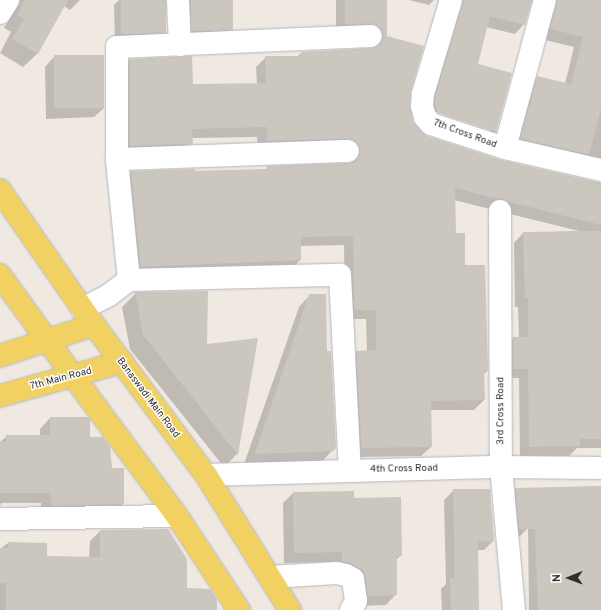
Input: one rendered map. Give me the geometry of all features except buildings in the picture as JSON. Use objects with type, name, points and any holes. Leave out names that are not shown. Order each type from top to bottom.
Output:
[{"type":"main road","name":"Banaswadi Main Road","points":[[0,190],[88,317],[206,475],[290,610]]},
{"type":"main road","points":[[0,275],[177,516],[240,610]]},
{"type":"main road","points":[[0,356],[49,341],[88,317]]},
{"type":"main road","name":"7th Main Road","points":[[0,396],[122,362]]},
{"type":"street","points":[[0,13],[8,0]]},
{"type":"street","points":[[178,0],[180,45]]},
{"type":"street","name":"7th Cross Road","points":[[451,0],[423,94],[422,106],[426,117],[432,124],[505,148],[599,164]]},
{"type":"street","points":[[505,148],[545,0]]},
{"type":"street","points":[[129,280],[117,159],[117,47],[371,36]]},
{"type":"street","points":[[117,159],[348,151]]},
{"type":"street","name":"3rd Cross Road","points":[[500,211],[501,467],[514,610]]},
{"type":"street","points":[[88,317],[109,295],[129,280],[340,275],[350,470]]},
{"type":"street","name":"4th Cross Road","points":[[206,475],[501,467],[601,468]]},
{"type":"street","points":[[0,519],[177,516]]},
{"type":"street","points":[[270,576],[337,573],[346,575],[353,579],[356,601],[351,610]]}]
